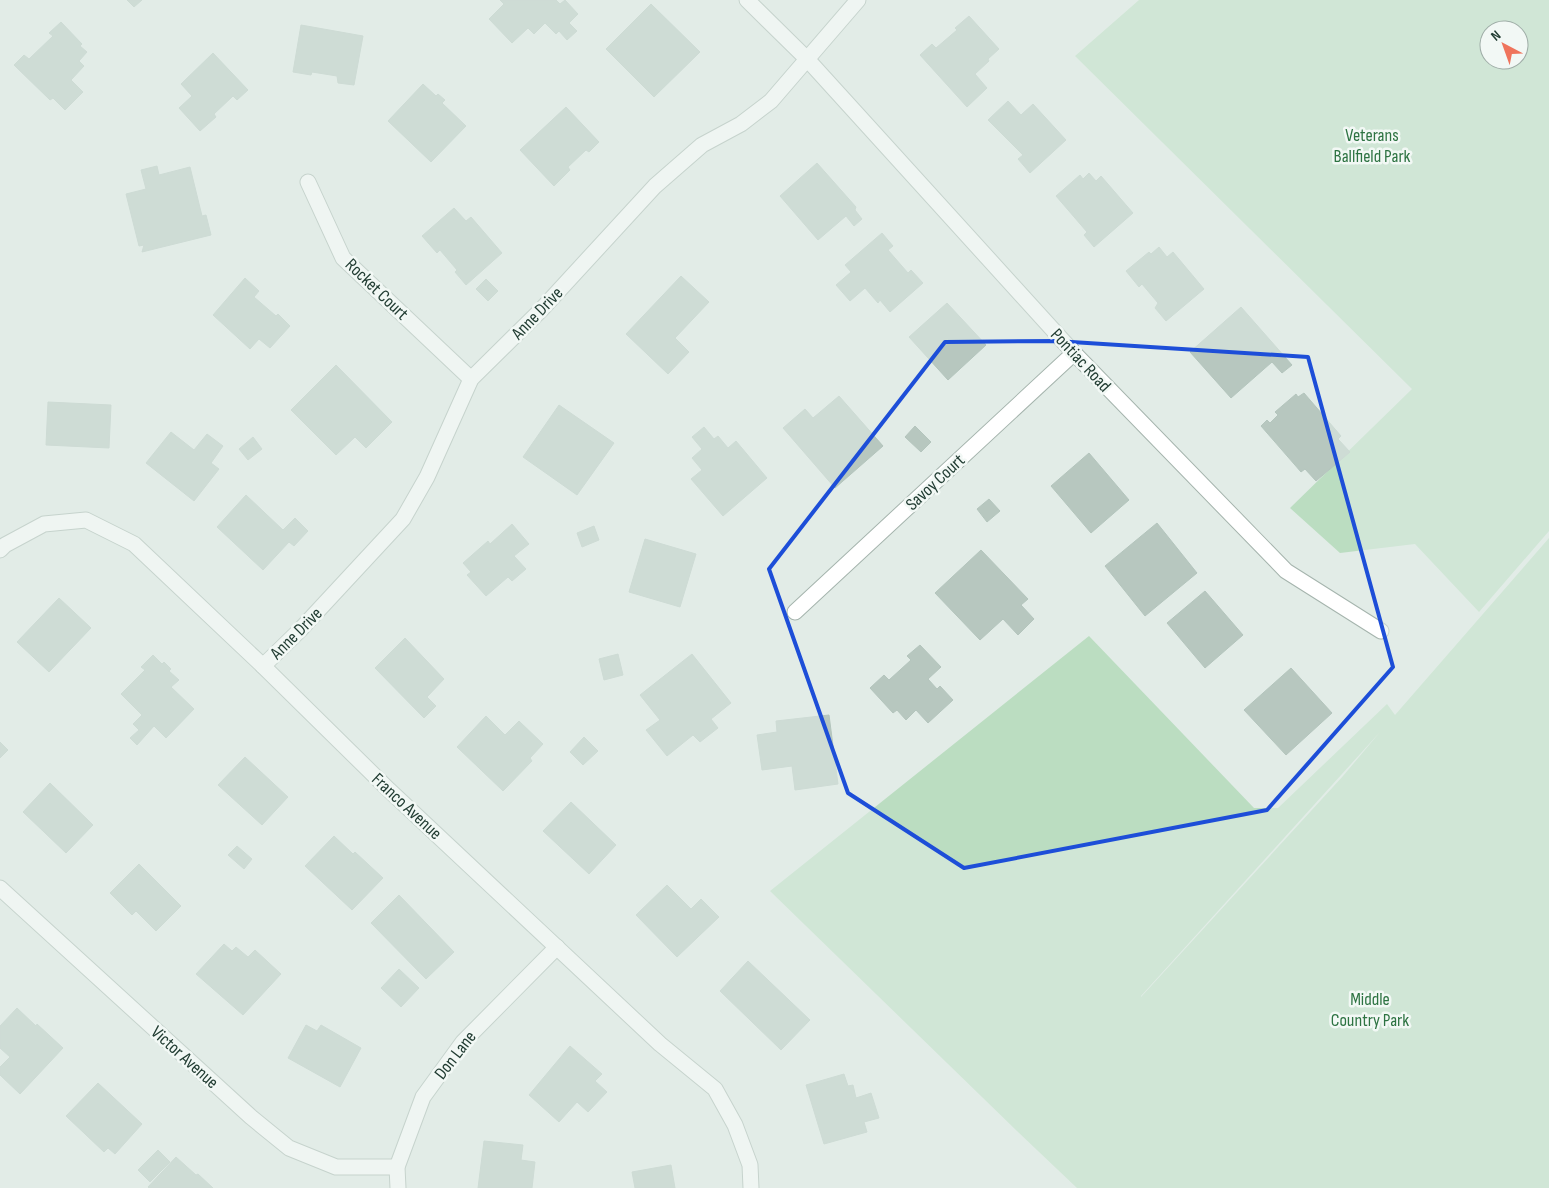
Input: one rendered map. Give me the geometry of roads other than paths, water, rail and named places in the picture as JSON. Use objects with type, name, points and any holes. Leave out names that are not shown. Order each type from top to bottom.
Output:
[{"type":"street","name":"Pontiac Road","points":[[747,0],[807,59],[1074,353],[1286,571],[1381,631]]},
{"type":"street","name":"Anne Drive","points":[[263,666],[300,630],[402,519],[427,477],[471,379],[541,310],[655,186],[702,145],[741,124],[771,101],[858,0]]},
{"type":"street","name":"Rocket Court","points":[[308,182],[343,258],[471,379]]},
{"type":"street","name":"Savoy Court","points":[[796,612],[1074,353]]},
{"type":"street","name":"Franco Avenue","points":[[0,550],[5,545],[44,524],[86,520],[134,544],[263,666],[389,790],[660,1044],[715,1089],[735,1125],[750,1165],[750,1188]]},
{"type":"street","name":"Victor Avenue","points":[[0,888],[251,1117],[289,1148],[336,1167],[397,1167]]},
{"type":"street","name":"Don Lane","points":[[398,1188],[397,1167],[424,1096],[463,1042],[557,947]]},
{"type":"park label","name":"Veterans Ballfield Park","points":[[1372,145]]},
{"type":"park label","name":"Middle Country Park","points":[[1370,1009]]}]
